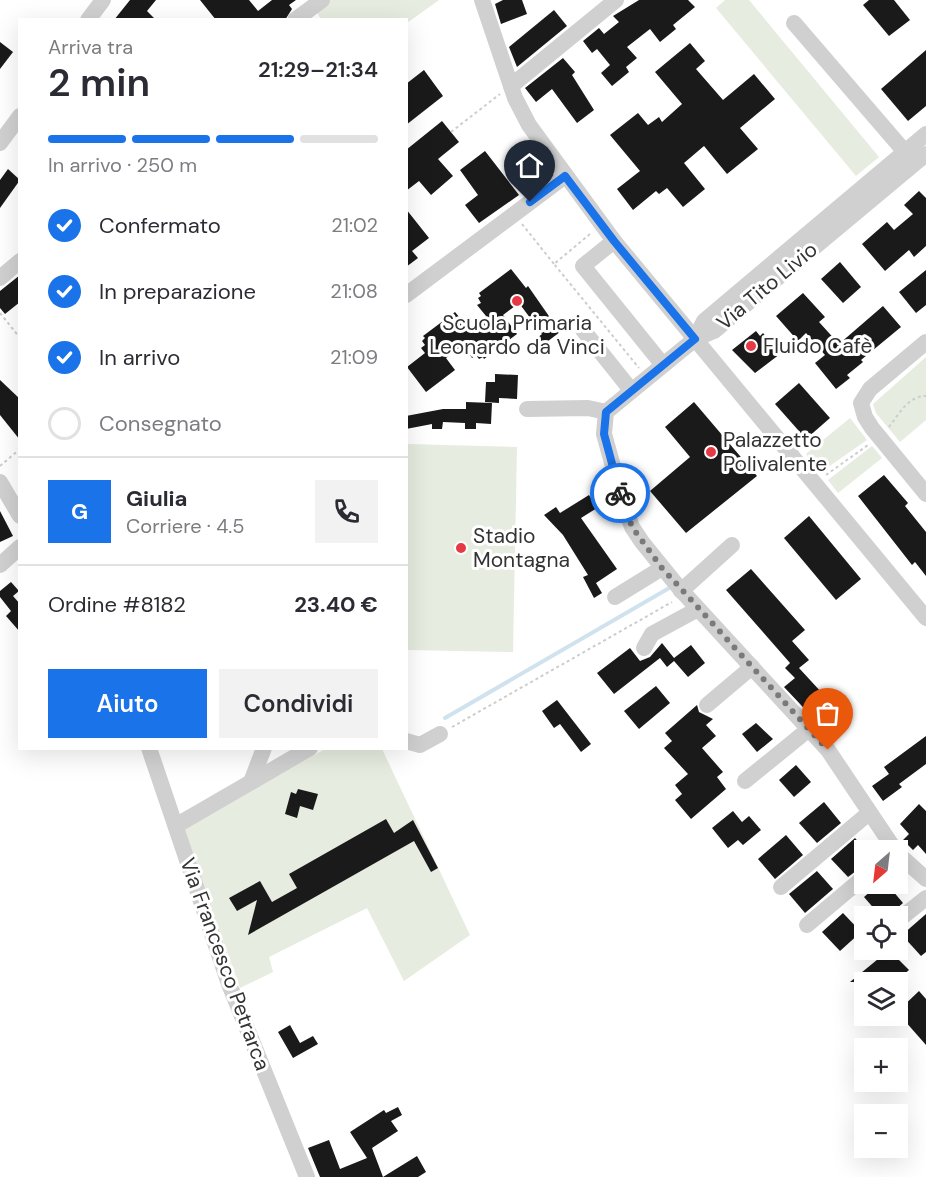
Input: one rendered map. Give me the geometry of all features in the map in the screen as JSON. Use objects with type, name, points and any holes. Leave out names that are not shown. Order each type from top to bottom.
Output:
[{"type":"street","points":[[90,18],[103,0]]},
{"type":"street","points":[[298,18],[322,0]]},
{"type":"street","points":[[482,0],[506,89],[565,176],[614,241],[926,618]]},
{"type":"street","points":[[506,89],[616,0]]},
{"type":"street","points":[[794,23],[905,152]]},
{"type":"street","points":[[0,143],[18,119]]},
{"type":"street","name":"Via Tito Livio","points":[[870,192],[905,152],[926,134]]},
{"type":"street","name":"Via Tito Livio","points":[[606,412],[695,339],[714,331],[870,192],[925,155]]},
{"type":"street","points":[[408,294],[565,176]]},
{"type":"street","points":[[614,241],[583,266],[663,365]]},
{"type":"street","points":[[0,278],[18,263]]},
{"type":"street","points":[[583,330],[631,390]]},
{"type":"street","points":[[926,342],[870,389],[861,403],[865,417],[926,494]]},
{"type":"street","points":[[527,409],[588,408],[606,412],[604,434],[632,527],[679,595],[698,609],[809,729],[846,773],[888,840]]},
{"type":"street","points":[[0,482],[18,514]]},
{"type":"street","points":[[679,595],[732,545]]},
{"type":"street","points":[[615,597],[662,568]]},
{"type":"street","points":[[644,648],[652,634],[698,609]]},
{"type":"street","points":[[707,705],[752,667]]},
{"type":"street","points":[[745,781],[809,729]]},
{"type":"street","points":[[408,742],[420,745],[440,734]]},
{"type":"street","name":"Via Francesco Petrarca","points":[[150,750],[229,984],[307,1177]]},
{"type":"street","points":[[250,782],[263,750]]},
{"type":"street","points":[[177,825],[306,750]]},
{"type":"street","points":[[781,887],[869,813]]},
{"type":"street","points":[[908,863],[926,879]]},
{"type":"street","points":[[807,926],[854,886]]},
{"type":"street","points":[[908,912],[926,898]]},
{"type":"path","points":[[451,132],[506,89]]},
{"type":"path","points":[[520,220],[554,264]]},
{"type":"path","points":[[0,313],[18,334]]},
{"type":"path","points":[[886,430],[908,402],[917,396],[926,396]]},
{"type":"path","points":[[822,478],[873,441]]},
{"type":"path","points":[[0,466],[18,451]]},
{"type":"path","points":[[440,734],[679,595]]},
{"type":"shaded area","points":[[328,0],[439,0],[408,22],[408,18],[320,18],[315,10]]},
{"type":"shaded area","points":[[725,0],[749,0],[879,157],[856,176],[716,8]]},
{"type":"shaded area","points":[[926,357],[926,420],[900,442],[876,413],[873,404]]},
{"type":"shaded area","points":[[850,418],[867,440],[821,472],[806,454]]},
{"type":"shaded area","name":"Stadio Montagna","points":[[408,444],[517,447],[513,652],[408,650]]},
{"type":"shaded area","points":[[872,446],[882,458],[838,493],[828,480]]},
{"type":"shaded area","points":[[323,750],[382,750],[470,935],[404,981],[367,908],[269,957],[273,972],[240,988],[183,828]]},
{"type":"building","points":[[130,0],[156,0],[147,11],[154,18],[116,18]]},
{"type":"building","points":[[200,0],[249,0],[258,11],[272,0],[296,0],[289,5],[292,9],[286,18],[214,18]]},
{"type":"building","points":[[503,0],[522,0],[527,14],[501,24],[495,4]]},
{"type":"building","points":[[639,0],[688,0],[695,7],[673,25],[676,29],[660,42],[650,29],[627,47],[637,58],[626,67],[629,72],[612,86],[601,73],[610,65],[597,49],[592,53],[583,41],[599,28],[604,34],[619,22],[613,16]]},
{"type":"building","points":[[869,0],[894,0],[910,20],[889,36],[863,5]]},
{"type":"building","points":[[554,10],[567,26],[517,67],[509,47]]},
{"type":"building","points":[[0,42],[13,52],[0,69]]},
{"type":"building","points":[[690,43],[705,61],[696,69],[723,100],[754,74],[775,99],[740,128],[758,149],[727,174],[704,146],[684,163],[705,189],[683,207],[667,188],[659,194],[656,191],[633,210],[617,189],[640,171],[610,135],[638,113],[648,125],[659,117],[662,122],[682,104],[655,72]]},
{"type":"building","points":[[926,50],[926,106],[908,121],[881,89]]},
{"type":"building","points":[[563,58],[575,72],[572,75],[594,110],[577,123],[552,89],[536,102],[525,88]]},
{"type":"building","points":[[424,70],[443,96],[408,123],[408,82]]},
{"type":"building","points":[[442,121],[459,142],[438,159],[453,176],[431,195],[419,181],[408,189],[408,148]]},
{"type":"building","points":[[485,151],[519,195],[479,223],[465,205],[478,195],[460,170]]},
{"type":"building","points":[[8,169],[18,178],[18,183],[0,208],[0,180]]},
{"type":"building","points":[[919,191],[926,198],[926,246],[914,257],[909,250],[885,271],[862,244],[887,222],[894,230],[913,214],[904,205]]},
{"type":"building","points":[[408,212],[429,238],[412,251],[418,258],[408,266]]},
{"type":"building","points":[[840,262],[861,287],[843,303],[821,279]]},
{"type":"building","points":[[511,269],[526,288],[528,286],[560,332],[535,351],[530,344],[542,334],[519,303],[503,315],[517,334],[484,359],[483,357],[479,359],[476,355],[472,358],[463,345],[446,358],[455,370],[426,392],[408,368],[425,353],[421,348],[425,345],[422,341],[425,338],[423,336],[455,312],[469,329],[486,316],[477,305],[481,303],[478,298],[481,296],[479,293]]},
{"type":"building","points":[[926,270],[926,305],[916,313],[899,292]]},
{"type":"building","points":[[18,277],[18,304],[5,314],[0,308],[0,291]]},
{"type":"building","points":[[803,293],[825,317],[819,322],[839,344],[883,306],[901,327],[861,360],[863,362],[847,375],[850,378],[836,389],[815,363],[825,355],[806,333],[798,341],[776,316]]},
{"type":"building","points":[[756,331],[760,336],[763,333],[780,354],[755,373],[732,350]]},
{"type":"building","points":[[495,374],[518,375],[517,399],[499,398],[499,403],[485,402],[486,382],[495,382]]},
{"type":"building","points":[[0,380],[18,397],[18,438],[0,415]]},
{"type":"building","points":[[799,383],[830,418],[806,439],[775,404]]},
{"type":"building","points":[[466,402],[492,403],[491,424],[476,423],[476,429],[465,429],[465,423],[443,422],[442,429],[432,429],[432,424],[408,429],[408,416],[443,409],[466,409]]},
{"type":"building","points":[[694,402],[757,476],[686,533],[650,491],[690,457],[665,427]]},
{"type":"building","points":[[884,475],[908,503],[905,506],[926,532],[926,576],[915,562],[912,565],[858,496]]},
{"type":"building","points":[[589,495],[597,508],[581,518],[617,569],[596,583],[602,593],[594,598],[583,577],[588,575],[563,535],[544,515],[556,507],[560,513]]},
{"type":"building","points":[[0,511],[13,536],[0,542]]},
{"type":"building","points":[[809,516],[861,579],[836,600],[784,538]]},
{"type":"building","points":[[751,569],[805,630],[792,641],[809,660],[799,668],[834,706],[817,722],[784,687],[795,678],[785,668],[790,663],[726,590]]},
{"type":"building","points":[[11,582],[18,590],[13,596],[18,602],[18,630],[6,616],[11,611],[0,597],[0,591]]},
{"type":"building","points":[[662,643],[674,658],[691,645],[705,663],[688,677],[674,661],[667,667],[660,658],[614,694],[597,673],[630,648],[640,661],[650,657]]},
{"type":"building","points":[[656,686],[670,703],[639,729],[624,711]]},
{"type":"building","points":[[557,700],[591,744],[581,752],[560,724],[554,728],[542,711]]},
{"type":"building","points":[[697,705],[699,712],[713,719],[706,725],[716,736],[702,748],[723,772],[717,777],[726,789],[691,819],[675,800],[682,794],[675,785],[688,774],[664,748],[672,741],[665,733]]},
{"type":"building","points":[[756,723],[773,739],[757,752],[742,734]]},
{"type":"building","points":[[926,736],[926,764],[899,784],[902,787],[883,801],[872,786],[889,774],[884,767]]},
{"type":"building","points":[[796,765],[811,782],[794,797],[779,780]]},
{"type":"building","points":[[298,789],[318,794],[313,810],[300,806],[297,818],[285,814],[291,792],[296,794]]},
{"type":"building","points":[[824,802],[841,823],[817,843],[799,823]]},
{"type":"building","points":[[919,804],[926,811],[926,854],[918,845],[913,850],[908,845],[908,840],[903,840],[909,834],[900,824]]},
{"type":"building","points":[[733,811],[742,822],[749,816],[761,830],[743,845],[738,840],[728,848],[712,828]]},
{"type":"building","points":[[386,819],[394,833],[413,820],[438,868],[431,872],[414,841],[248,935],[257,900],[237,911],[229,898],[260,881],[272,902],[297,888],[289,874]]},
{"type":"building","points":[[786,835],[803,855],[775,879],[758,859]]},
{"type":"building","points":[[855,838],[857,840],[854,840],[854,872],[848,877],[831,859]]},
{"type":"building","points":[[817,871],[833,889],[805,913],[789,894]]},
{"type":"building","points":[[867,894],[895,894],[903,903],[900,906],[872,906],[864,897]]},
{"type":"building","points":[[843,913],[854,925],[854,938],[840,951],[822,932]]},
{"type":"building","points":[[926,914],[926,952],[921,956],[908,942],[908,930]]},
{"type":"building","points":[[877,960],[899,960],[909,970],[907,972],[862,972]]},
{"type":"building","points":[[919,991],[926,999],[926,1045],[908,1025],[908,1002]]},
{"type":"building","points":[[290,1025],[300,1043],[313,1036],[318,1044],[293,1058],[278,1032]]},
{"type":"building","points":[[398,1107],[402,1115],[391,1121],[398,1131],[372,1148],[383,1177],[320,1177],[308,1148],[329,1140],[340,1169],[367,1158],[350,1132],[384,1110],[386,1113]]},
{"type":"building","points":[[417,1156],[426,1172],[418,1177],[383,1177]]},
{"type":"waterway","points":[[445,718],[671,587]]},
{"type":"way so far","points":[[620,493],[632,527],[662,568],[828,750]]},
{"type":"place","name":"Scuola Primaria Leonardo da Vinci","points":[[517,301]]},
{"type":"place","name":"Fluido Cafè","points":[[751,346]]},
{"type":"place","name":"Palazzetto Polivalente","points":[[711,452]]},
{"type":"place","name":"Stadio Montagna","points":[[461,548]]},
{"type":"route","points":[[530,202],[565,176],[614,241],[695,339],[606,412],[603,420],[604,434],[620,493]]}]
